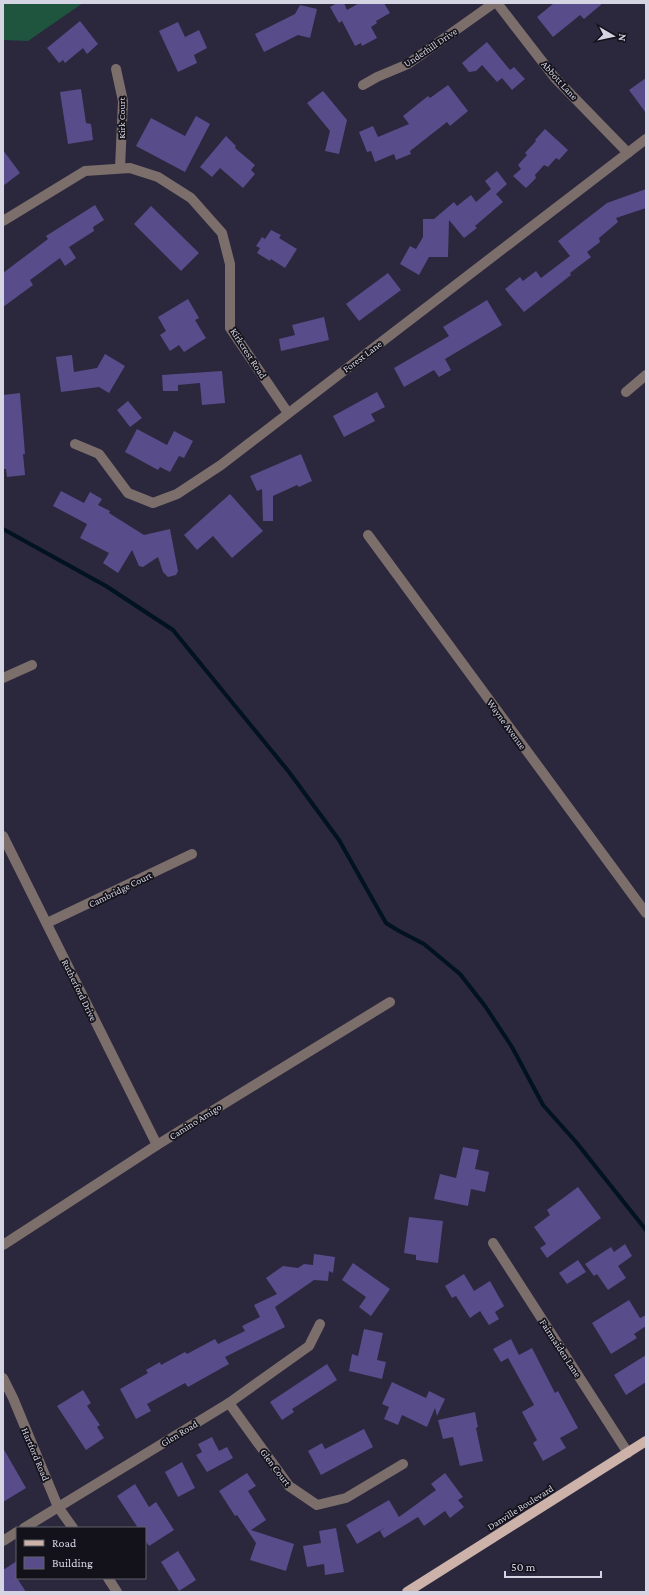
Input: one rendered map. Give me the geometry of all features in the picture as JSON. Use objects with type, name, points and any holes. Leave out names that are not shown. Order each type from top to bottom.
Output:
[{"type":"main road","name":"Danville Boulevard","points":[[407,1592],[646,1442]]},
{"type":"street","name":"Underhill Drive","points":[[363,85],[377,77],[408,64],[494,3]]},
{"type":"street","name":"Abbott Lane","points":[[497,3],[555,78],[628,153]]},
{"type":"street","name":"Kirk Court","points":[[116,69],[123,101],[120,168]]},
{"type":"street","name":"Forest Lane","points":[[75,444],[99,454],[128,493],[153,503],[177,494],[215,470],[646,140]]},
{"type":"street","name":"Kirkcrest Road","points":[[3,221],[85,171],[130,168],[158,177],[191,198],[222,233],[230,264],[230,328],[288,413]]},
{"type":"street","points":[[626,392],[646,375]]},
{"type":"street","name":"Wayne Avenue","points":[[368,535],[646,913]]},
{"type":"street","points":[[3,678],[32,665]]},
{"type":"street","name":"Rutherford Drive","points":[[3,836],[157,1145]]},
{"type":"street","name":"Cambridge Court","points":[[47,924],[192,854]]},
{"type":"street","name":"Camino Amigo","points":[[3,1245],[157,1145],[390,1002]]},
{"type":"street","name":"Fairmaiden Lane","points":[[493,1242],[628,1453]]},
{"type":"street","name":"Glen Road","points":[[26,1527],[229,1402],[310,1346],[320,1324]]},
{"type":"street","name":"Hartford Road","points":[[3,1378],[13,1398],[58,1506],[72,1527]]},
{"type":"street","name":"Glen Court","points":[[229,1402],[289,1486],[317,1505],[346,1498],[402,1464]]},
{"type":"street","points":[[3,1541],[16,1533]]},
{"type":"street","points":[[109,1579],[118,1592]]},
{"type":"green space","points":[[3,3],[83,3],[28,41],[3,40]]},
{"type":"building","points":[[337,3],[344,3],[347,10],[359,3],[384,3],[390,13],[376,21],[377,23],[371,27],[377,38],[362,46],[361,43],[355,46],[342,21],[339,23],[330,7]]},
{"type":"building","points":[[554,3],[603,3],[584,19],[580,15],[553,37],[537,17]]},
{"type":"building","points":[[300,5],[317,9],[310,38],[298,35],[264,52],[255,34],[295,14]]},
{"type":"building","points":[[80,21],[98,44],[87,54],[83,48],[65,63],[63,60],[59,63],[47,48]]},
{"type":"building","points":[[178,22],[185,37],[199,30],[207,48],[194,55],[197,63],[178,72],[159,31]]},
{"type":"building","points":[[487,42],[510,70],[514,67],[525,79],[512,90],[502,78],[497,82],[482,65],[476,71],[469,72],[462,63]]},
{"type":"building","points":[[646,78],[646,113],[629,90]]},
{"type":"building","points":[[448,85],[468,111],[450,126],[447,122],[410,151],[411,154],[396,160],[394,154],[375,162],[371,151],[367,152],[359,132],[373,126],[378,137],[409,124],[403,116],[428,96],[430,98]]},
{"type":"building","points":[[81,89],[86,123],[91,124],[93,140],[68,144],[60,92]]},
{"type":"building","points":[[323,91],[347,120],[339,154],[325,151],[330,131],[307,103]]},
{"type":"building","points":[[196,116],[210,124],[185,172],[136,146],[151,118],[185,136]]},
{"type":"building","points":[[545,129],[568,150],[559,160],[556,158],[548,167],[544,165],[535,175],[536,178],[526,188],[513,176],[521,169],[518,165],[527,155],[525,153]]},
{"type":"building","points":[[226,136],[236,146],[235,148],[255,165],[251,170],[255,174],[243,188],[220,168],[212,177],[200,167]]},
{"type":"building","points":[[3,150],[20,173],[3,186]]},
{"type":"building","points":[[497,171],[507,184],[496,194],[503,202],[475,226],[477,228],[464,238],[449,220],[448,257],[429,257],[419,275],[400,264],[410,246],[416,249],[423,237],[423,219],[434,219],[454,202],[457,206],[471,195],[476,202],[491,189],[485,181]]},
{"type":"building","points":[[646,189],[646,208],[616,218],[618,222],[599,238],[600,242],[587,252],[591,257],[570,273],[571,275],[524,312],[505,289],[520,277],[523,281],[536,271],[541,278],[570,256],[558,241],[607,203]]},
{"type":"building","points":[[95,205],[104,220],[93,227],[94,231],[69,247],[76,258],[65,266],[60,258],[30,280],[33,285],[3,307],[3,273],[48,239],[46,236]]},
{"type":"building","points":[[151,206],[199,253],[181,271],[134,224]]},
{"type":"building","points":[[271,230],[281,235],[279,238],[297,249],[285,268],[271,259],[270,261],[257,253],[260,248],[256,246],[262,237],[265,239]]},
{"type":"building","points":[[388,273],[401,290],[359,321],[346,304]]},
{"type":"building","points":[[188,299],[199,318],[195,320],[206,338],[184,352],[179,345],[170,351],[160,335],[166,331],[158,317]]},
{"type":"building","points":[[487,300],[502,325],[445,359],[451,370],[439,377],[434,370],[404,387],[394,368],[449,336],[443,327]]},
{"type":"building","points":[[324,317],[329,340],[281,351],[279,339],[295,335],[292,325]]},
{"type":"building","points":[[105,354],[125,366],[109,393],[99,387],[61,392],[56,357],[72,355],[74,372],[97,368]]},
{"type":"building","points":[[222,371],[225,403],[202,405],[200,383],[178,385],[178,391],[163,391],[162,375]]},
{"type":"building","points":[[377,392],[385,407],[371,414],[375,421],[344,437],[333,416]]},
{"type":"building","points":[[20,393],[25,454],[23,454],[25,475],[7,477],[6,469],[3,469],[3,395]]},
{"type":"building","points":[[128,401],[142,418],[130,427],[117,410]]},
{"type":"building","points":[[137,429],[167,445],[174,431],[193,441],[184,458],[179,456],[170,472],[160,467],[158,470],[125,452]]},
{"type":"building","points":[[301,454],[312,481],[299,487],[297,485],[273,496],[273,521],[263,521],[262,489],[257,491],[250,476]]},
{"type":"building","points":[[61,491],[84,503],[90,492],[102,499],[98,505],[110,511],[109,513],[144,535],[170,529],[178,571],[176,575],[168,577],[163,572],[158,557],[143,567],[139,566],[132,550],[118,573],[103,563],[109,553],[80,538],[87,524],[53,506]]},
{"type":"building","points":[[230,494],[263,531],[232,558],[213,536],[197,550],[184,535]]},
{"type":"building","points":[[463,1147],[479,1150],[475,1169],[489,1172],[485,1192],[471,1189],[468,1206],[434,1199],[440,1174],[456,1178]]},
{"type":"building","points":[[578,1187],[601,1218],[547,1258],[540,1248],[546,1244],[534,1227],[550,1215],[547,1210]]},
{"type":"building","points":[[409,1217],[443,1221],[438,1263],[416,1260],[416,1255],[404,1253]]},
{"type":"building","points":[[625,1244],[632,1256],[618,1266],[626,1278],[608,1290],[597,1274],[594,1276],[585,1264],[611,1247],[614,1252]]},
{"type":"building","points":[[314,1254],[335,1257],[333,1273],[329,1271],[328,1281],[314,1280],[275,1307],[285,1327],[225,1357],[229,1364],[188,1387],[185,1383],[147,1404],[151,1411],[136,1419],[120,1389],[148,1373],[146,1370],[160,1362],[161,1365],[185,1352],[187,1354],[215,1339],[218,1344],[245,1331],[242,1326],[260,1317],[254,1305],[277,1294],[266,1278],[283,1266],[298,1268],[304,1264],[313,1265]]},
{"type":"building","points":[[578,1260],[586,1272],[567,1284],[559,1273]]},
{"type":"building","points":[[353,1263],[390,1289],[371,1316],[359,1307],[366,1297],[342,1280]]},
{"type":"building","points":[[464,1274],[474,1291],[490,1281],[504,1306],[495,1312],[499,1319],[489,1325],[480,1311],[470,1318],[456,1296],[452,1298],[445,1286]]},
{"type":"building","points":[[629,1300],[640,1318],[646,1315],[646,1326],[634,1334],[637,1338],[611,1354],[592,1323]]},
{"type":"building","points":[[364,1329],[383,1333],[377,1360],[386,1362],[382,1379],[349,1371],[352,1354],[358,1356]]},
{"type":"building","points":[[511,1339],[519,1355],[532,1348],[555,1393],[558,1391],[578,1428],[560,1438],[566,1448],[543,1461],[533,1443],[537,1440],[522,1412],[534,1405],[508,1358],[501,1362],[493,1349]]},
{"type":"building","points":[[646,1355],[646,1382],[626,1395],[614,1375]]},
{"type":"building","points":[[327,1364],[337,1380],[292,1409],[294,1412],[282,1420],[270,1402]]},
{"type":"building","points":[[392,1382],[426,1398],[429,1391],[445,1399],[437,1416],[435,1408],[427,1427],[402,1415],[398,1425],[384,1419],[389,1407],[382,1404]]},
{"type":"building","points":[[83,1390],[91,1403],[87,1406],[100,1425],[97,1427],[104,1438],[86,1450],[57,1406]]},
{"type":"building","points":[[475,1412],[478,1427],[476,1428],[483,1461],[460,1466],[453,1437],[443,1439],[438,1420]]},
{"type":"building","points":[[364,1429],[373,1447],[321,1475],[308,1451],[322,1443],[325,1449]]},
{"type":"building","points":[[212,1437],[219,1451],[227,1447],[233,1458],[207,1472],[196,1455],[202,1452],[198,1444]]},
{"type":"building","points":[[3,1448],[26,1488],[3,1502]]},
{"type":"building","points":[[182,1462],[195,1488],[178,1497],[165,1472]]},
{"type":"building","points":[[247,1473],[256,1486],[248,1491],[266,1520],[251,1530],[294,1544],[286,1571],[250,1560],[256,1543],[237,1515],[235,1516],[219,1491]]},
{"type":"building","points":[[445,1473],[463,1497],[458,1500],[464,1507],[450,1518],[445,1511],[424,1526],[418,1517],[384,1538],[380,1531],[386,1527],[357,1544],[346,1525],[389,1500],[399,1517],[436,1490],[431,1484]]},
{"type":"building","points":[[135,1484],[149,1507],[156,1502],[174,1530],[149,1546],[146,1542],[146,1527],[137,1527],[117,1496]]},
{"type":"building","points":[[336,1528],[344,1572],[325,1575],[324,1564],[307,1567],[303,1546],[321,1543],[319,1531]]},
{"type":"building","points":[[178,1551],[196,1580],[179,1591],[161,1562]]},
{"type":"building","points":[[16,1562],[16,1579],[18,1579],[26,1592],[3,1592],[3,1570]]},
{"type":"waterway","points":[[3,529],[106,586],[173,630],[289,772],[339,840],[386,923],[424,944],[460,974],[485,1006],[512,1047],[543,1105],[576,1142],[646,1230]]}]
